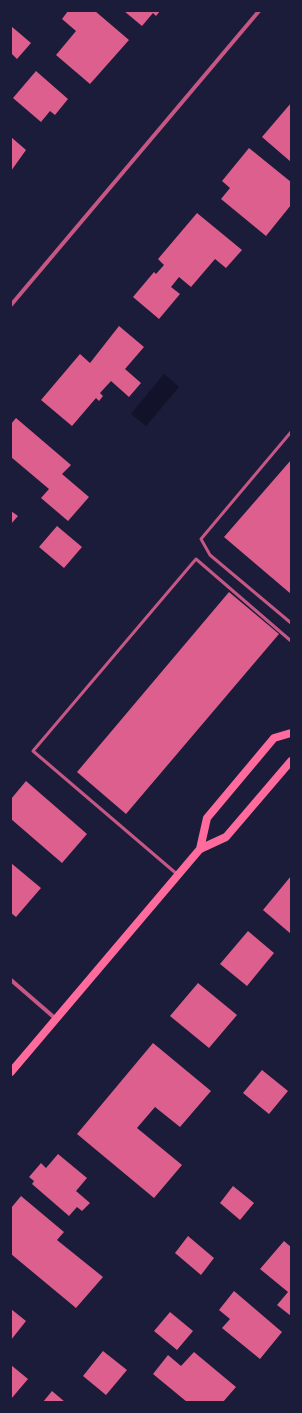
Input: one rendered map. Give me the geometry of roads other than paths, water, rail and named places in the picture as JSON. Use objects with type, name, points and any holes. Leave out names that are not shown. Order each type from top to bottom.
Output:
[{"type":"main road","points":[[200,849],[207,818],[274,738],[291,733]]},
{"type":"main road","points":[[11,1072],[200,849],[226,837],[291,761]]},
{"type":"street","points":[[11,305],[259,11]]},
{"type":"street","points":[[11,980],[57,1019]]},
{"type":"lane","points":[[291,432],[201,539],[210,555],[291,623]]},
{"type":"lane","points":[[178,875],[33,751],[196,559],[291,641]]}]
